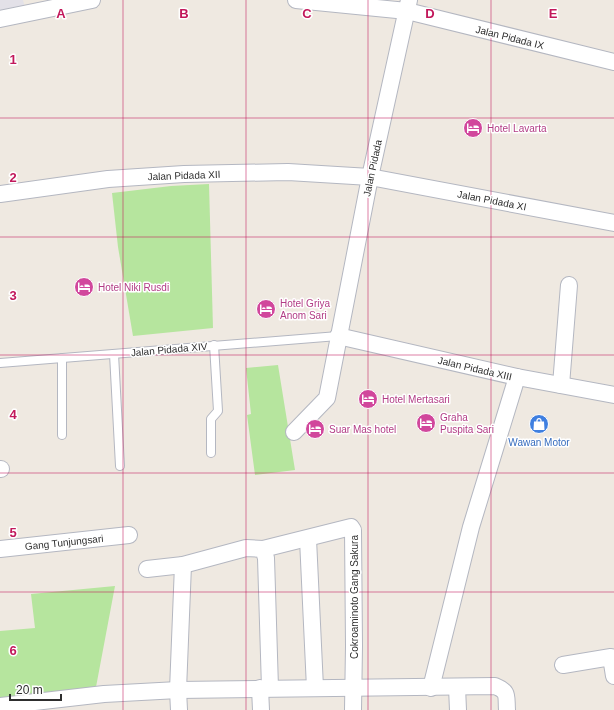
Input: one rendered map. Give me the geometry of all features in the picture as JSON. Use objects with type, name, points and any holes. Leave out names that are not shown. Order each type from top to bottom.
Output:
[{"type":"street","points":[[0,19],[92,0]]},
{"type":"street","name":"Jalan Pidada IX","points":[[296,0],[408,6],[614,62]]},
{"type":"street","name":"Jalan Pidada","points":[[294,432],[327,398],[336,360],[338,336],[370,177],[408,6]]},
{"type":"street","name":"Jalan Pidada XII","points":[[0,194],[108,179],[184,174],[288,172],[370,177]]},
{"type":"street","name":"Jalan Pidada XI","points":[[370,177],[614,223]]},
{"type":"street","points":[[561,385],[569,285]]},
{"type":"street","name":"Jalan Pidada XIII","points":[[338,336],[517,377],[614,395]]},
{"type":"street","points":[[431,688],[471,527],[517,377]]},
{"type":"street","name":"Cokroaminoto Gang Sakura","points":[[147,569],[183,565],[246,548],[257,547],[263,549],[351,528],[353,530],[353,710]]},
{"type":"street","name":"Gang Tunjungsari","points":[[0,549],[129,535]]},
{"type":"street","points":[[308,539],[315,688]]},
{"type":"street","points":[[261,710],[265,688],[266,558],[263,549]]},
{"type":"street","points":[[179,710],[178,690],[183,565]]},
{"type":"street","points":[[563,665],[611,657],[614,676]]},
{"type":"street","points":[[0,706],[17,707],[104,694],[178,690],[265,688],[457,688],[495,686],[504,690],[506,694],[507,710]]},
{"type":"street","points":[[457,688],[458,710]]},
{"type":"lane","name":"Jalan Pidada XIV","points":[[0,363],[338,336]]},
{"type":"lane","points":[[211,453],[211,419],[218,411],[214,345]]},
{"type":"lane","points":[[114,354],[120,466]]},
{"type":"lane","points":[[62,358],[62,435]]},
{"type":"shaded area","points":[[0,0],[23,0],[25,8],[0,14]]},
{"type":"green space","points":[[209,184],[213,328],[133,336],[118,247],[112,193],[171,186]]},
{"type":"green space","points":[[278,365],[295,470],[255,475],[247,415],[251,414],[246,368]]},
{"type":"green space","points":[[115,586],[96,687],[88,691],[0,702],[0,631],[35,628],[31,594]]},
{"type":"place","name":"Hotel Lavarta","points":[[473,128]]},
{"type":"place","name":"Hotel Niki Rusdi","points":[[84,287]]},
{"type":"place","name":"Hotel Griya Anom Sari","points":[[266,309]]},
{"type":"place","name":"Hotel Mertasari","points":[[368,399]]},
{"type":"place","name":"Graha Puspita Sari","points":[[426,423]]},
{"type":"place","name":"Wawan Motor","points":[[539,424]]},
{"type":"place","name":"Suar Mas hotel","points":[[315,429]]}]
